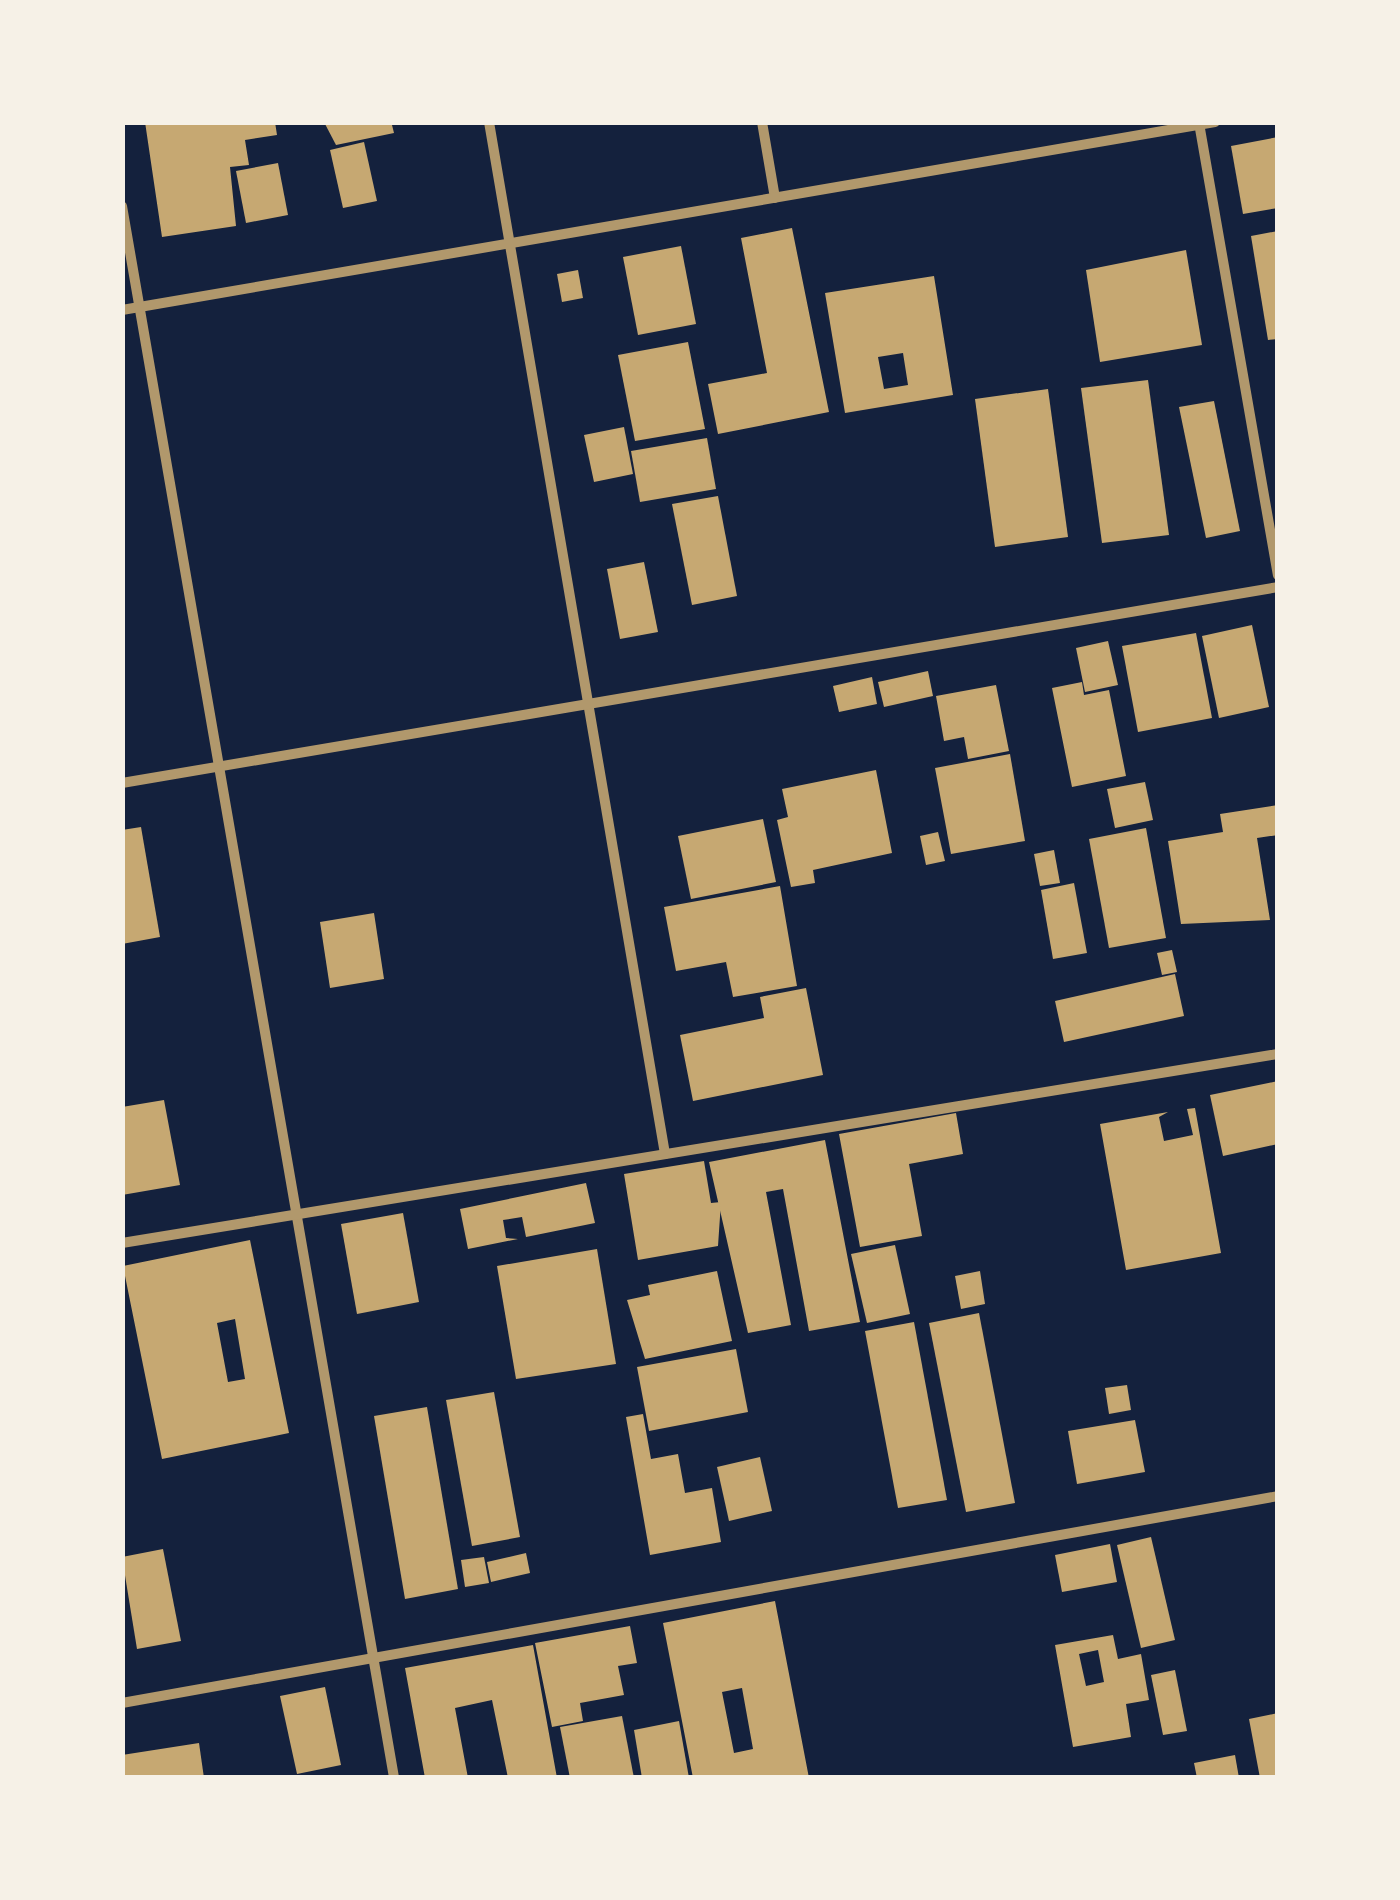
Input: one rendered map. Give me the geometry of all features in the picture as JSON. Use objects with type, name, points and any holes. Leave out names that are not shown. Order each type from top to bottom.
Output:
[{"type":"street","points":[[490,122],[665,1154]]},
{"type":"street","points":[[762,122],[775,198]]},
{"type":"street","points":[[122,310],[1215,122]]},
{"type":"street","points":[[1199,124],[1278,575]]},
{"type":"street","points":[[122,206],[394,1778]]},
{"type":"street","points":[[122,783],[1278,587]]},
{"type":"street","points":[[122,1243],[1278,1054]]},
{"type":"street","points":[[122,1703],[1278,1496]]},
{"type":"building","points":[[145,122],[275,122],[277,135],[245,140],[249,165],[230,167],[236,226],[162,237]]},
{"type":"building","points":[[324,122],[392,125],[394,133],[336,145]]},
{"type":"building","points":[[1278,137],[1278,208],[1243,214],[1231,146]]},
{"type":"building","points":[[364,142],[377,201],[343,208],[330,150]]},
{"type":"building","points":[[278,163],[288,215],[246,223],[236,171]]},
{"type":"building","points":[[792,228],[829,412],[718,434],[708,384],[767,373],[741,238]]},
{"type":"building","points":[[1278,231],[1278,339],[1268,340],[1251,236]]},
{"type":"building","points":[[681,246],[696,324],[638,335],[623,257]]},
{"type":"building","points":[[1186,250],[1202,345],[1100,362],[1086,270]]},
{"type":"building","points":[[578,270],[583,298],[562,302],[557,274]]},
{"type":"building","points":[[934,276],[953,395],[845,413],[825,293]],"holes":[[[903,353],[908,385],[884,389],[878,357]]]},
{"type":"building","points":[[688,342],[705,429],[635,441],[618,355]]},
{"type":"building","points":[[1148,380],[1169,535],[1102,543],[1081,388]]},
{"type":"building","points":[[1048,389],[1068,537],[995,547],[975,399]]},
{"type":"building","points":[[1214,401],[1240,531],[1206,538],[1179,407]]},
{"type":"building","points":[[624,427],[633,474],[594,482],[584,435]]},
{"type":"building","points":[[707,438],[716,489],[640,502],[631,451]]},
{"type":"building","points":[[718,496],[737,596],[692,605],[672,504]]},
{"type":"building","points":[[644,562],[658,632],[620,639],[607,569]]},
{"type":"building","points":[[1252,625],[1269,707],[1219,718],[1202,636]]},
{"type":"building","points":[[1196,633],[1212,718],[1138,732],[1122,646]]},
{"type":"building","points":[[1108,641],[1118,685],[1085,692],[1076,648]]},
{"type":"building","points":[[928,671],[933,696],[884,707],[878,682]]},
{"type":"building","points":[[872,677],[877,704],[839,712],[833,686]]},
{"type":"building","points":[[1082,682],[1084,695],[1109,690],[1126,776],[1072,787],[1052,688]]},
{"type":"building","points":[[996,685],[1009,751],[968,759],[964,737],[944,741],[936,696]]},
{"type":"building","points":[[1010,754],[1025,841],[951,854],[935,768]]},
{"type":"building","points":[[876,770],[892,853],[813,870],[815,883],[791,887],[777,820],[788,817],[782,789]]},
{"type":"building","points":[[1145,782],[1153,820],[1115,828],[1107,789]]},
{"type":"building","points":[[1278,805],[1278,835],[1257,838],[1270,920],[1181,924],[1168,841],[1223,832],[1220,814]]},
{"type":"building","points":[[763,819],[776,882],[691,899],[678,836]]},
{"type":"building","points":[[141,827],[160,937],[122,944],[122,830]]},
{"type":"building","points":[[1146,828],[1166,938],[1109,948],[1089,839]]},
{"type":"building","points":[[938,832],[945,861],[926,865],[920,836]]},
{"type":"building","points":[[1054,850],[1060,883],[1040,886],[1034,854]]},
{"type":"building","points":[[1074,883],[1087,953],[1053,959],[1041,890]]},
{"type":"building","points":[[780,886],[797,986],[733,997],[726,962],[676,971],[664,907]]},
{"type":"building","points":[[374,913],[384,979],[330,988],[320,922]]},
{"type":"building","points":[[1172,950],[1177,972],[1162,975],[1157,953]]},
{"type":"building","points":[[1175,974],[1184,1016],[1064,1042],[1055,1001]]},
{"type":"building","points":[[806,988],[823,1075],[693,1101],[680,1035],[764,1018],[760,997]]},
{"type":"building","points":[[1278,1081],[1278,1144],[1223,1156],[1210,1095]]},
{"type":"building","points":[[164,1100],[180,1185],[122,1195],[122,1107]]},
{"type":"building","points":[[1195,1108],[1221,1253],[1126,1270],[1100,1124],[1168,1112],[1159,1117],[1164,1141],[1193,1135],[1187,1109]]},
{"type":"building","points":[[956,1113],[963,1154],[909,1164],[922,1236],[860,1247],[839,1134]]},
{"type":"building","points":[[825,1140],[860,1322],[809,1331],[783,1189],[766,1192],[791,1325],[748,1333],[709,1162]]},
{"type":"building","points":[[704,1161],[711,1203],[721,1202],[718,1246],[638,1260],[624,1174]]},
{"type":"building","points":[[586,1183],[595,1223],[526,1237],[522,1217],[503,1220],[506,1238],[518,1239],[468,1249],[460,1209]]},
{"type":"building","points":[[403,1213],[419,1302],[357,1314],[341,1224]]},
{"type":"building","points":[[250,1240],[289,1433],[162,1459],[123,1266]],"holes":[[[235,1319],[245,1379],[228,1382],[217,1323]]]},
{"type":"building","points":[[895,1245],[910,1314],[867,1323],[851,1254]]},
{"type":"building","points":[[597,1249],[616,1364],[516,1379],[497,1266]]},
{"type":"building","points":[[717,1271],[732,1341],[645,1359],[627,1300],[650,1295],[648,1285]]},
{"type":"building","points":[[980,1271],[985,1304],[961,1309],[955,1276]]},
{"type":"building","points":[[979,1313],[1015,1503],[966,1512],[929,1323]]},
{"type":"building","points":[[914,1322],[947,1500],[898,1508],[865,1331]]},
{"type":"building","points":[[736,1349],[748,1412],[649,1431],[637,1367]]},
{"type":"building","points":[[1127,1385],[1131,1410],[1109,1414],[1105,1388]]},
{"type":"building","points":[[494,1392],[520,1537],[472,1546],[446,1400]]},
{"type":"building","points":[[427,1407],[458,1589],[405,1599],[374,1416]]},
{"type":"building","points":[[643,1414],[651,1459],[678,1454],[685,1493],[712,1488],[721,1542],[650,1555],[626,1417]]},
{"type":"building","points":[[1135,1420],[1145,1472],[1077,1484],[1068,1431]]},
{"type":"building","points":[[760,1457],[772,1511],[729,1521],[717,1467]]},
{"type":"building","points":[[1151,1537],[1175,1640],[1141,1648],[1117,1545]]},
{"type":"building","points":[[1110,1544],[1117,1582],[1062,1592],[1055,1555]]},
{"type":"building","points":[[163,1549],[181,1641],[137,1649],[122,1557]]},
{"type":"building","points":[[526,1553],[530,1573],[491,1582],[487,1562]]},
{"type":"building","points":[[484,1557],[489,1583],[465,1587],[461,1560]]},
{"type":"building","points":[[775,1601],[809,1778],[693,1778],[663,1623]],"holes":[[[742,1688],[753,1749],[734,1753],[722,1692]]]},
{"type":"building","points":[[630,1626],[637,1663],[618,1666],[624,1695],[580,1703],[583,1721],[552,1727],[535,1643]]},
{"type":"building","points":[[1113,1635],[1118,1659],[1141,1654],[1149,1700],[1126,1704],[1131,1737],[1073,1747],[1055,1645]],"holes":[[[1098,1650],[1104,1682],[1086,1686],[1079,1654]]]},
{"type":"building","points":[[533,1645],[557,1778],[508,1778],[492,1700],[455,1708],[468,1778],[425,1778],[405,1668]]},
{"type":"building","points":[[1175,1670],[1187,1731],[1163,1735],[1151,1675]]},
{"type":"building","points":[[325,1687],[341,1765],[297,1774],[280,1696]]},
{"type":"building","points":[[1278,1713],[1278,1778],[1260,1778],[1249,1719]]},
{"type":"building","points":[[622,1716],[634,1778],[570,1778],[560,1727]]},
{"type":"building","points":[[679,1721],[689,1778],[642,1778],[634,1730]]},
{"type":"building","points":[[199,1743],[204,1778],[122,1778],[122,1755]]},
{"type":"building","points":[[1235,1755],[1239,1778],[1197,1778],[1194,1763]]}]
